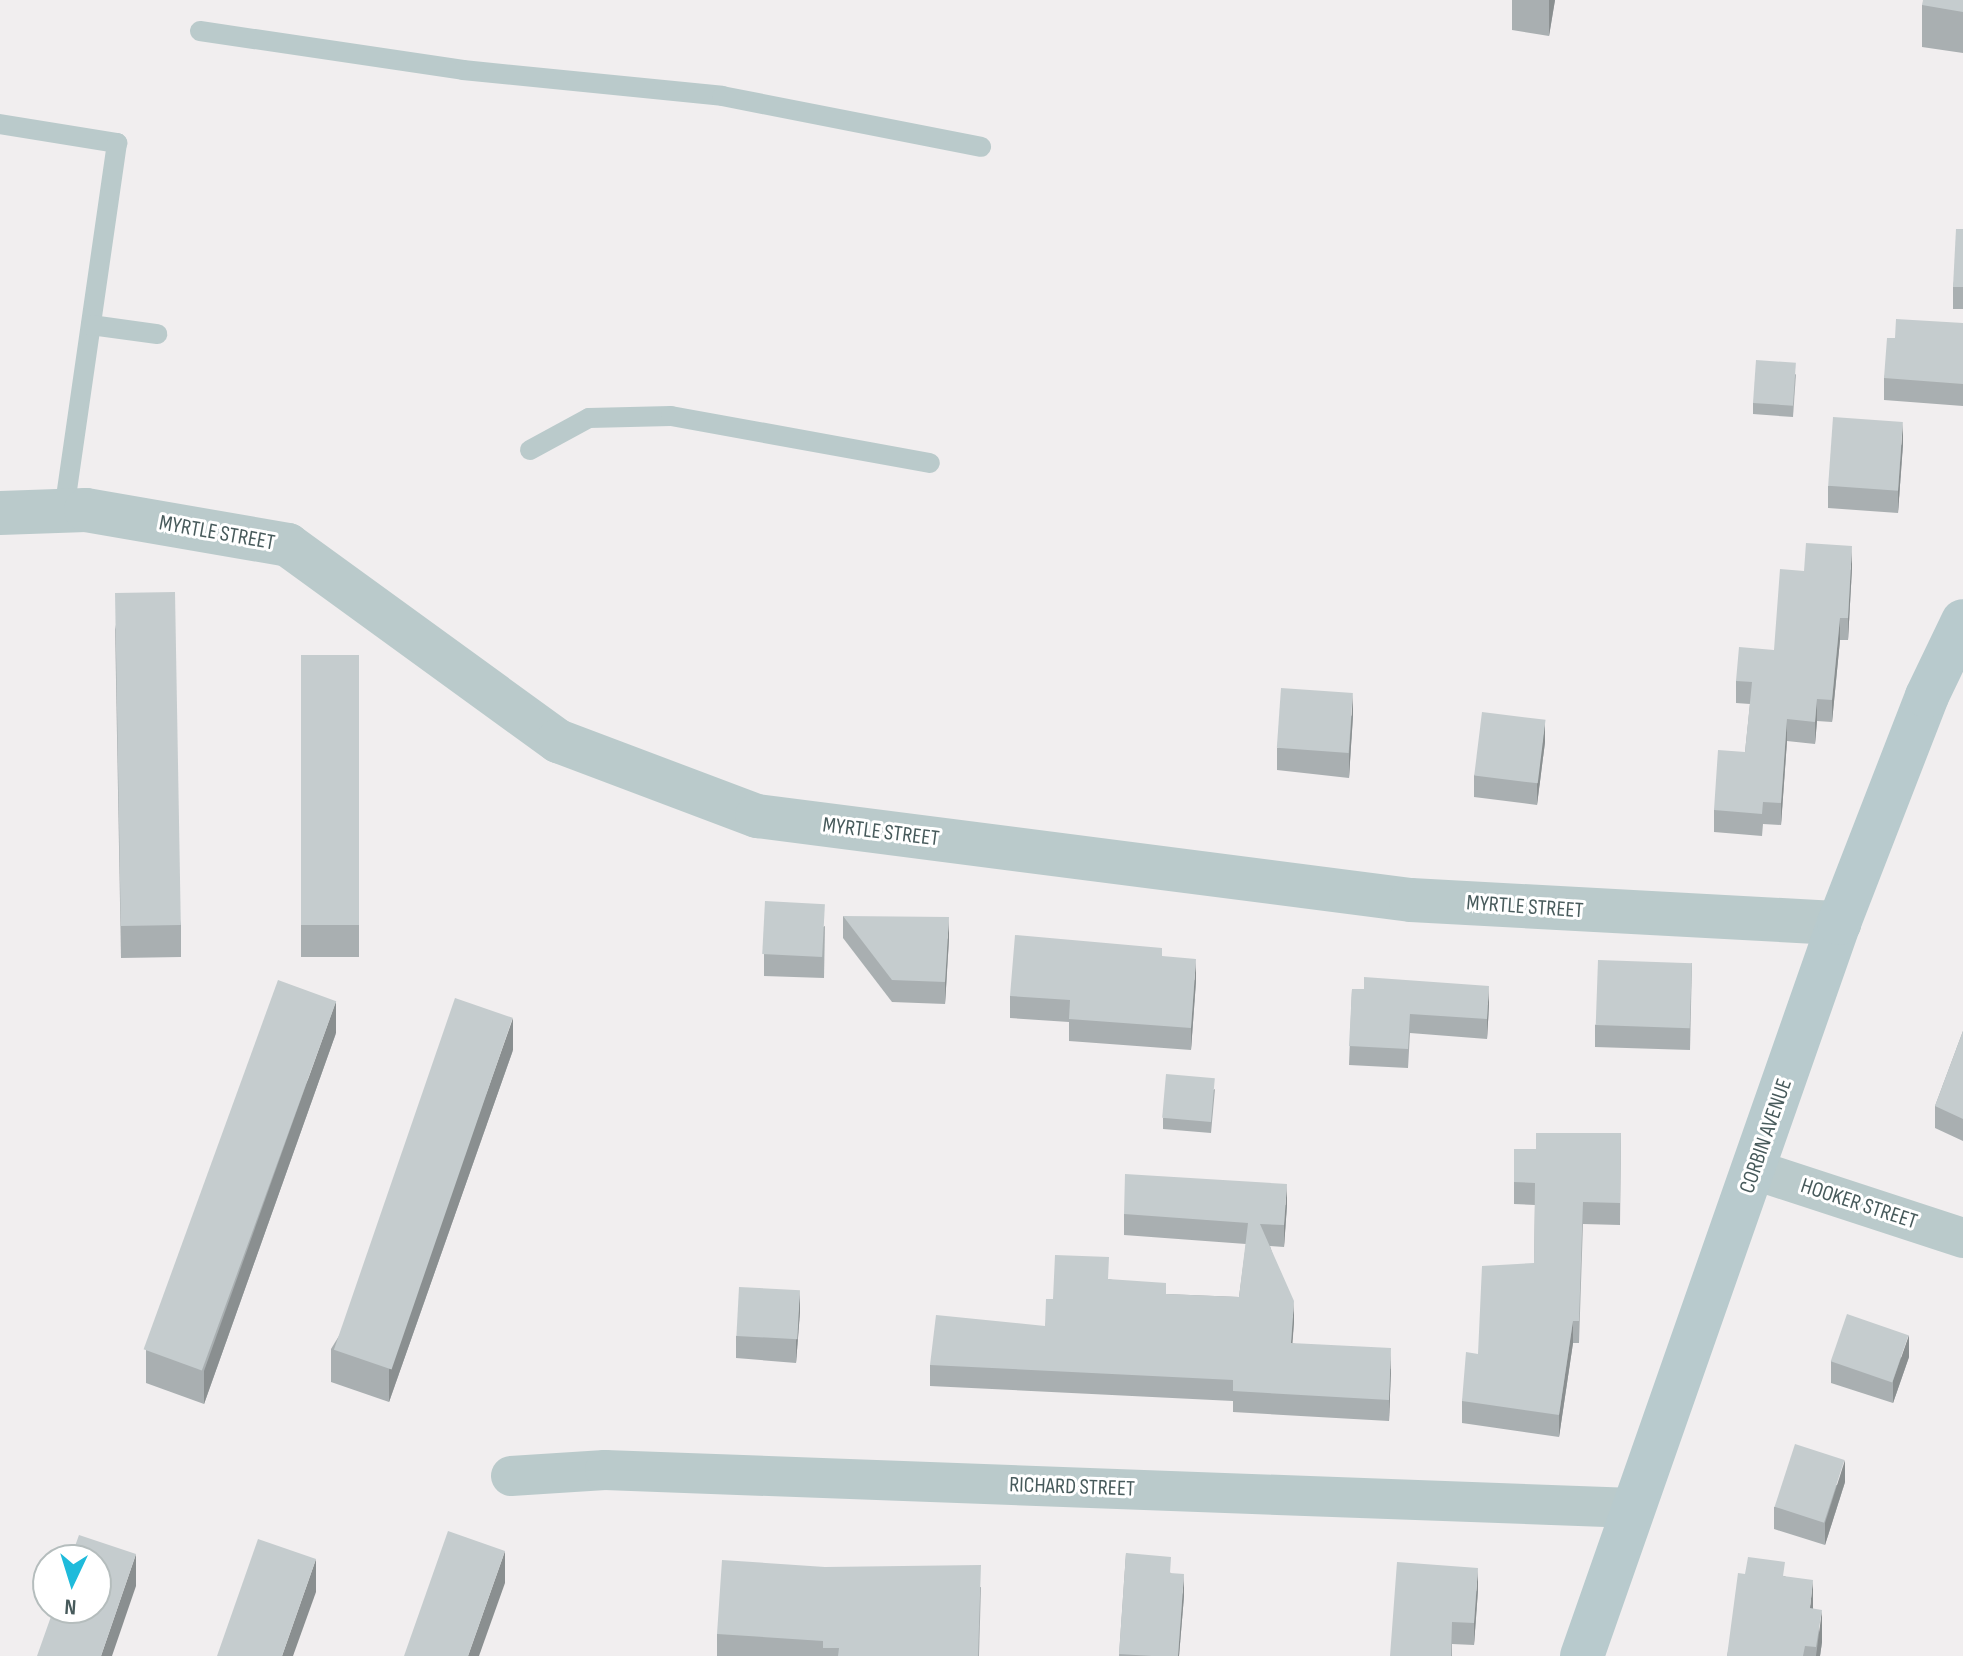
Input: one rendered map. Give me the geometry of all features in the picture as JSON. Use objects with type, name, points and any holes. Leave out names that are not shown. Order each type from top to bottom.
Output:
[{"type":"main road","name":"CORBIN AVENUE","points":[[1582,1656],[1755,1170],[1839,923],[1927,696],[1963,621]]},
{"type":"street","name":"MYRTLE STREET","points":[[0,513],[86,510],[288,545],[558,741],[757,816],[1411,900],[1839,923]]},
{"type":"street","name":"HOOKER STREET","points":[[1755,1170],[1963,1238]]},
{"type":"street","name":"RICHARD STREET","points":[[511,1476],[605,1470],[1633,1508]]},
{"type":"lane","points":[[200,31],[463,70],[722,96],[981,147]]},
{"type":"lane","points":[[0,124],[117,143],[64,513]]},
{"type":"lane","points":[[91,325],[157,334]]},
{"type":"lane","points":[[530,450],[589,418],[671,416],[930,463]]},
{"type":"building","points":[[1923,0],[1963,0],[1963,12],[1922,5]]},
{"type":"building","points":[[1956,229],[1963,229],[1963,287],[1953,287]]},
{"type":"building","points":[[1896,319],[1963,323],[1963,384],[1884,378],[1887,338],[1895,338]]},
{"type":"building","points":[[1756,360],[1796,363],[1793,406],[1753,403]]},
{"type":"building","points":[[1833,417],[1903,422],[1898,491],[1828,486]]},
{"type":"building","points":[[1806,543],[1852,546],[1848,618],[1840,618],[1832,700],[1817,699],[1815,722],[1787,719],[1781,803],[1763,802],[1762,814],[1714,810],[1718,750],[1745,752],[1752,682],[1736,681],[1739,647],[1774,650],[1780,569],[1804,571]]},
{"type":"building","points":[[175,592],[181,925],[121,926],[115,593]]},
{"type":"building","points":[[301,655],[359,655],[359,925],[301,925]]},
{"type":"building","points":[[1281,688],[1353,693],[1349,753],[1277,748]]},
{"type":"building","points":[[1482,712],[1546,720],[1538,783],[1474,776]]},
{"type":"building","points":[[765,901],[825,904],[822,957],[762,954]]},
{"type":"building","points":[[843,916],[949,917],[945,982],[892,980]]},
{"type":"building","points":[[1015,935],[1162,948],[1162,956],[1196,959],[1191,1028],[1069,1019],[1070,1000],[1010,996]]},
{"type":"building","points":[[1598,960],[1692,963],[1690,1028],[1596,1025]]},
{"type":"building","points":[[1364,977],[1489,986],[1487,1019],[1410,1014],[1408,1049],[1349,1046],[1352,989],[1364,989]]},
{"type":"building","points":[[278,980],[336,1001],[202,1371],[144,1349]]},
{"type":"building","points":[[455,998],[513,1018],[392,1370],[334,1350]]},
{"type":"building","points":[[1963,1031],[1963,1119],[1935,1106]]},
{"type":"building","points":[[1166,1074],[1215,1078],[1211,1122],[1162,1118]]},
{"type":"building","points":[[1536,1133],[1621,1133],[1620,1203],[1583,1202],[1579,1321],[1573,1321],[1559,1415],[1462,1401],[1466,1352],[1478,1354],[1482,1266],[1534,1263],[1535,1183],[1514,1182],[1514,1149],[1536,1149]]},
{"type":"building","points":[[1125,1174],[1287,1184],[1284,1225],[1260,1224],[1294,1301],[1291,1343],[1391,1348],[1389,1400],[1233,1391],[1233,1380],[930,1365],[936,1315],[1045,1326],[1046,1299],[1053,1299],[1055,1255],[1109,1257],[1108,1279],[1166,1283],[1166,1294],[1239,1297],[1248,1223],[1124,1214]]},
{"type":"building","points":[[739,1287],[800,1290],[797,1339],[736,1336]]},
{"type":"building","points":[[1847,1314],[1908,1335],[1892,1382],[1831,1361]]},
{"type":"building","points":[[1795,1444],[1844,1460],[1824,1523],[1775,1507]]},
{"type":"building","points":[[448,1531],[505,1551],[468,1656],[404,1656]]},
{"type":"building","points":[[79,1535],[106,1544],[76,1544]]},
{"type":"building","points":[[258,1539],[316,1559],[282,1656],[217,1656]]},
{"type":"building","points":[[112,1546],[136,1554],[112,1624]]},
{"type":"building","points":[[1126,1553],[1171,1557],[1170,1573],[1184,1574],[1178,1656],[1119,1654]]},
{"type":"building","points":[[1748,1557],[1785,1562],[1783,1576],[1813,1580],[1810,1608],[1822,1610],[1816,1647],[1805,1646],[1803,1656],[1727,1656],[1738,1573],[1745,1574]]},
{"type":"building","points":[[722,1560],[825,1567],[981,1565],[978,1656],[838,1656],[839,1648],[823,1648],[823,1641],[717,1634]]},
{"type":"building","points":[[1397,1562],[1478,1568],[1474,1623],[1452,1622],[1451,1656],[1390,1656]]},
{"type":"building","points":[[48,1624],[112,1624],[101,1656],[37,1656]]}]
